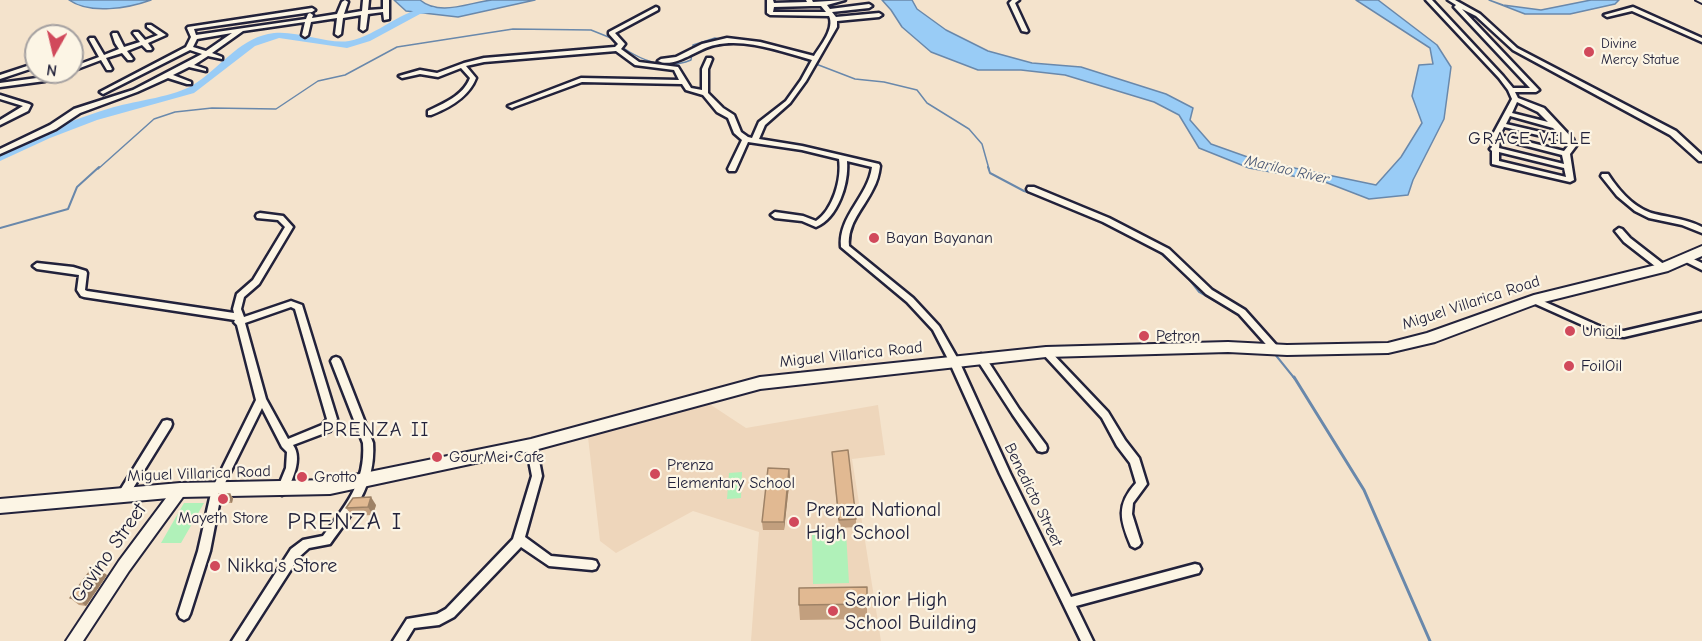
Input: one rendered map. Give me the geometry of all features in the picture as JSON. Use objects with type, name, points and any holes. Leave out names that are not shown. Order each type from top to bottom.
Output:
[{"type":"main road","name":"Miguel Villarica Road","points":[[0,506],[180,490],[282,490],[330,487],[531,444],[760,384],[954,361],[1046,352],[1228,347],[1388,348],[1430,338],[1534,300],[1663,268],[1687,259],[1702,250]]},
{"type":"street","points":[[363,29],[366,0]]},
{"type":"street","points":[[386,0],[386,19]]},
{"type":"street","points":[[842,0],[823,4],[771,2],[770,13],[879,15]]},
{"type":"street","points":[[1016,0],[1012,3],[1025,31]]},
{"type":"street","points":[[1429,0],[1511,90],[1515,99],[1541,110],[1570,141],[1572,146],[1566,154],[1570,180],[1495,162],[1496,136],[1515,99]]},
{"type":"street","points":[[1453,1],[1536,90],[1511,90]]},
{"type":"street","points":[[1453,1],[1478,15],[1508,44],[1673,133],[1702,159]]},
{"type":"street","points":[[339,34],[340,16],[345,2]]},
{"type":"street","points":[[732,169],[762,124],[788,102],[831,34],[831,14],[823,4]]},
{"type":"street","points":[[831,14],[869,6]]},
{"type":"street","points":[[103,92],[189,48],[194,37],[190,27],[312,7],[305,35]]},
{"type":"street","points":[[402,76],[420,72],[438,75],[484,60],[617,49],[622,44],[611,33],[656,9]]},
{"type":"street","points":[[1607,15],[1633,9],[1702,40]]},
{"type":"street","points":[[194,37],[386,10]]},
{"type":"street","points":[[0,151],[62,123],[77,111],[135,91],[208,54],[241,30],[246,19]]},
{"type":"street","points":[[84,64],[124,50],[147,46],[163,35],[149,26]]},
{"type":"street","points":[[136,33],[147,46]]},
{"type":"street","points":[[115,34],[130,59]]},
{"type":"street","points":[[92,39],[109,69]]},
{"type":"street","points":[[656,66],[660,62],[684,57],[705,45],[727,40],[760,44],[813,61]]},
{"type":"street","points":[[1470,44],[1508,44]]},
{"type":"street","points":[[189,48],[220,58]]},
{"type":"street","points":[[617,49],[637,64],[676,68],[684,82],[694,92],[705,93]]},
{"type":"street","points":[[709,59],[705,69],[705,93],[720,110],[731,117],[738,133],[750,139],[843,158],[845,168],[835,204],[823,222],[816,224],[802,219],[775,215]]},
{"type":"street","points":[[188,64],[204,70]]},
{"type":"street","points":[[431,113],[463,93],[472,82],[473,78],[462,67]]},
{"type":"street","points":[[0,77],[24,69]]},
{"type":"street","points":[[167,75],[189,83]]},
{"type":"street","points":[[512,106],[581,80],[684,82]]},
{"type":"street","points":[[0,85],[24,82]]},
{"type":"street","points":[[121,84],[135,91]]},
{"type":"street","points":[[0,97],[27,105],[25,109],[0,123]]},
{"type":"street","points":[[0,108],[13,101]]},
{"type":"street","points":[[1509,114],[1556,126]]},
{"type":"street","points":[[1503,125],[1570,141]]},
{"type":"street","points":[[1496,136],[1566,154]]},
{"type":"street","points":[[1494,148],[1568,167]]},
{"type":"street","name":"Benedicto Street","points":[[843,158],[873,164],[876,169],[870,191],[846,229],[845,247],[923,311],[936,328],[954,361],[1005,474],[1086,641]]},
{"type":"street","points":[[1605,176],[1620,195],[1636,209],[1652,216],[1694,225],[1702,230]]},
{"type":"street","points":[[1031,189],[1106,220],[1166,251],[1209,292],[1242,312],[1275,349]]},
{"type":"street","points":[[260,216],[280,218],[289,227],[256,282],[238,299],[238,320],[261,400],[292,451],[293,459],[282,490]]},
{"type":"street","points":[[1619,231],[1663,268]]},
{"type":"street","points":[[1687,259],[1702,267]]},
{"type":"street","points":[[37,266],[83,273],[81,290],[84,294],[238,320],[291,304],[299,306],[332,419],[326,428],[286,444]]},
{"type":"street","points":[[1534,300],[1606,333],[1624,334],[1702,316]]},
{"type":"street","points":[[1046,352],[1092,399],[1135,461],[1142,484],[1132,495],[1127,514],[1135,543]]},
{"type":"street","points":[[981,358],[1042,447]]},
{"type":"street","points":[[238,641],[295,554],[307,543],[326,541],[358,496],[365,479],[368,443],[336,361]]},
{"type":"street","points":[[184,614],[204,551],[218,489],[261,400]]},
{"type":"street","points":[[123,495],[167,424]]},
{"type":"street","points":[[399,641],[411,623],[438,619],[450,613],[519,539],[537,476],[531,444]]},
{"type":"street","name":"Gavino Street","points":[[74,641],[124,566],[180,490]]},
{"type":"street","points":[[519,539],[549,561],[592,565]]},
{"type":"street","points":[[1068,603],[1195,569]]},
{"type":"shaded area","name":"Prenza National High School","points":[[708,403],[746,428],[878,405],[885,455],[852,459],[881,641],[751,641],[759,532],[693,511],[616,553],[600,541],[588,437]]},
{"type":"green space","points":[[742,472],[741,498],[727,499],[729,473]]},
{"type":"green space","points":[[184,503],[204,503],[181,543],[161,543]]},
{"type":"green space","points":[[846,532],[849,583],[813,584],[812,533]]},
{"type":"water","points":[[69,0],[151,0],[110,9],[98,9],[78,5]]},
{"type":"water","points":[[394,0],[420,0],[428,5],[446,8],[492,0],[535,0],[458,17],[406,11]]},
{"type":"water","name":"Marilao River","points":[[882,0],[912,0],[917,9],[946,30],[988,51],[1032,63],[1081,67],[1166,94],[1193,108],[1190,120],[1211,144],[1256,160],[1376,185],[1401,157],[1422,123],[1412,96],[1419,65],[1433,64],[1430,48],[1356,0],[1378,0],[1437,45],[1451,67],[1444,119],[1413,180],[1408,195],[1369,199],[1325,182],[1249,168],[1199,148],[1179,115],[1154,102],[1065,75],[1021,70],[978,70],[931,52],[902,27]]},
{"type":"water","points":[[1489,0],[1503,5],[1541,10],[1591,0],[1619,0],[1615,4],[1570,14],[1525,14]]},
{"type":"building","points":[[848,450],[856,519],[839,520],[832,452]]},
{"type":"building","points":[[768,468],[789,469],[784,522],[762,522]]},
{"type":"building","points":[[219,494],[230,494],[228,499],[218,499]]},
{"type":"building","points":[[371,497],[368,507],[346,508],[353,498]]},
{"type":"building","points":[[93,567],[98,568],[77,599],[70,598]]},
{"type":"building","points":[[867,587],[867,604],[799,605],[799,588]]},
{"type":"waterway","points":[[0,157],[69,126],[117,110],[190,91],[251,44],[267,37],[279,35],[347,45],[366,39],[418,11],[432,10]]},
{"type":"waterway","points":[[98,169],[154,119],[175,112],[212,108],[276,109],[318,81],[345,75],[397,47],[513,29],[591,30],[611,38],[618,44]]},
{"type":"waterway","points":[[622,47],[646,60],[673,64],[691,60],[693,45],[715,38],[723,40]]},
{"type":"waterway","points":[[747,44],[790,54],[855,79],[884,82],[917,90],[927,103],[969,129],[982,144],[989,169]]},
{"type":"waterway","points":[[0,228],[68,209],[77,187],[99,167]]},
{"type":"waterway","points":[[988,167],[990,173],[1024,191],[1048,199]]},
{"type":"waterway","points":[[1156,249],[1188,278],[1199,292],[1243,317]]},
{"type":"waterway","points":[[1274,353],[1295,379]]},
{"type":"waterway","points":[[1294,377],[1364,490],[1430,641]]},
{"type":"place","name":"Divine Mercy Statue","points":[[1589,52]]},
{"type":"place","name":"Bayan Bayanan","points":[[874,238]]},
{"type":"place","name":"Unioil","points":[[1570,331]]},
{"type":"place","name":"Petron","points":[[1144,336]]},
{"type":"place","name":"FoilOil","points":[[1569,366]]},
{"type":"place","name":"GourMei Cafe","points":[[437,457]]},
{"type":"place","name":"Prenza Elementary School","points":[[655,474]]},
{"type":"place","name":"Grotto","points":[[302,477]]},
{"type":"place","name":"Mayeth Store","points":[[223,499]]},
{"type":"place","name":"Prenza National High School","points":[[794,522]]},
{"type":"place","name":"Nikka's Store","points":[[215,566]]},
{"type":"place","name":"Senior High School Building","points":[[833,611]]},
{"type":"district","name":"GRACE VILLE","points":[[1530,139]]},
{"type":"district","name":"PRENZA II","points":[[376,430]]},
{"type":"district","name":"PRENZA I","points":[[345,522]]}]
